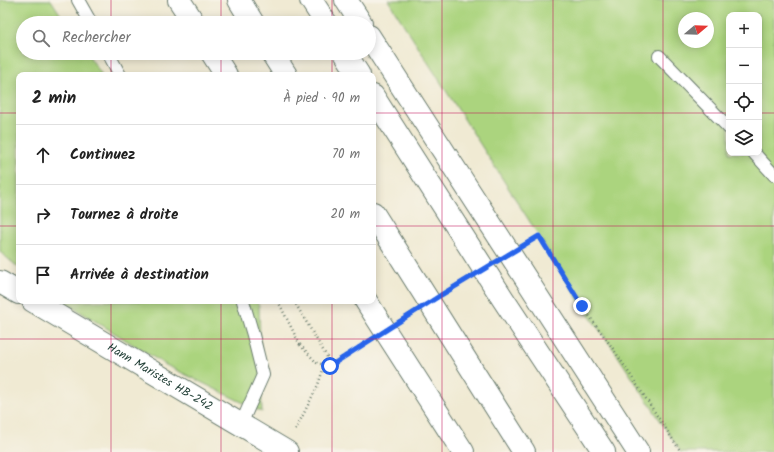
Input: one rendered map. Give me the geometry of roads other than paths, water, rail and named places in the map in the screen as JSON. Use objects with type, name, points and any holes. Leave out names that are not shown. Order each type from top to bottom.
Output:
[{"type":"main road","points":[[179,0],[189,16]]},
{"type":"main road","points":[[239,0],[249,16]]},
{"type":"main road","points":[[311,0],[321,16]]},
{"type":"main road","points":[[346,0],[356,16]]},
{"type":"main road","points":[[376,47],[638,452]]},
{"type":"main road","points":[[216,60],[224,72]]},
{"type":"main road","points":[[276,60],[284,72]]},
{"type":"main road","points":[[350,60],[358,72]]},
{"type":"main road","points":[[376,101],[604,452]]},
{"type":"main road","points":[[376,218],[524,452]]},
{"type":"main road","points":[[0,282],[16,291]]},
{"type":"main road","name":"Hann Maristes HB-242","points":[[38,304],[286,451]]},
{"type":"main road","points":[[368,304],[463,452]]},
{"type":"lane","points":[[78,0],[87,16]]},
{"type":"lane","points":[[659,56],[726,125]]},
{"type":"lane","points":[[112,60],[118,72]]},
{"type":"lane","points":[[757,156],[774,174]]},
{"type":"lane","points":[[241,424],[262,374],[244,304]]}]
